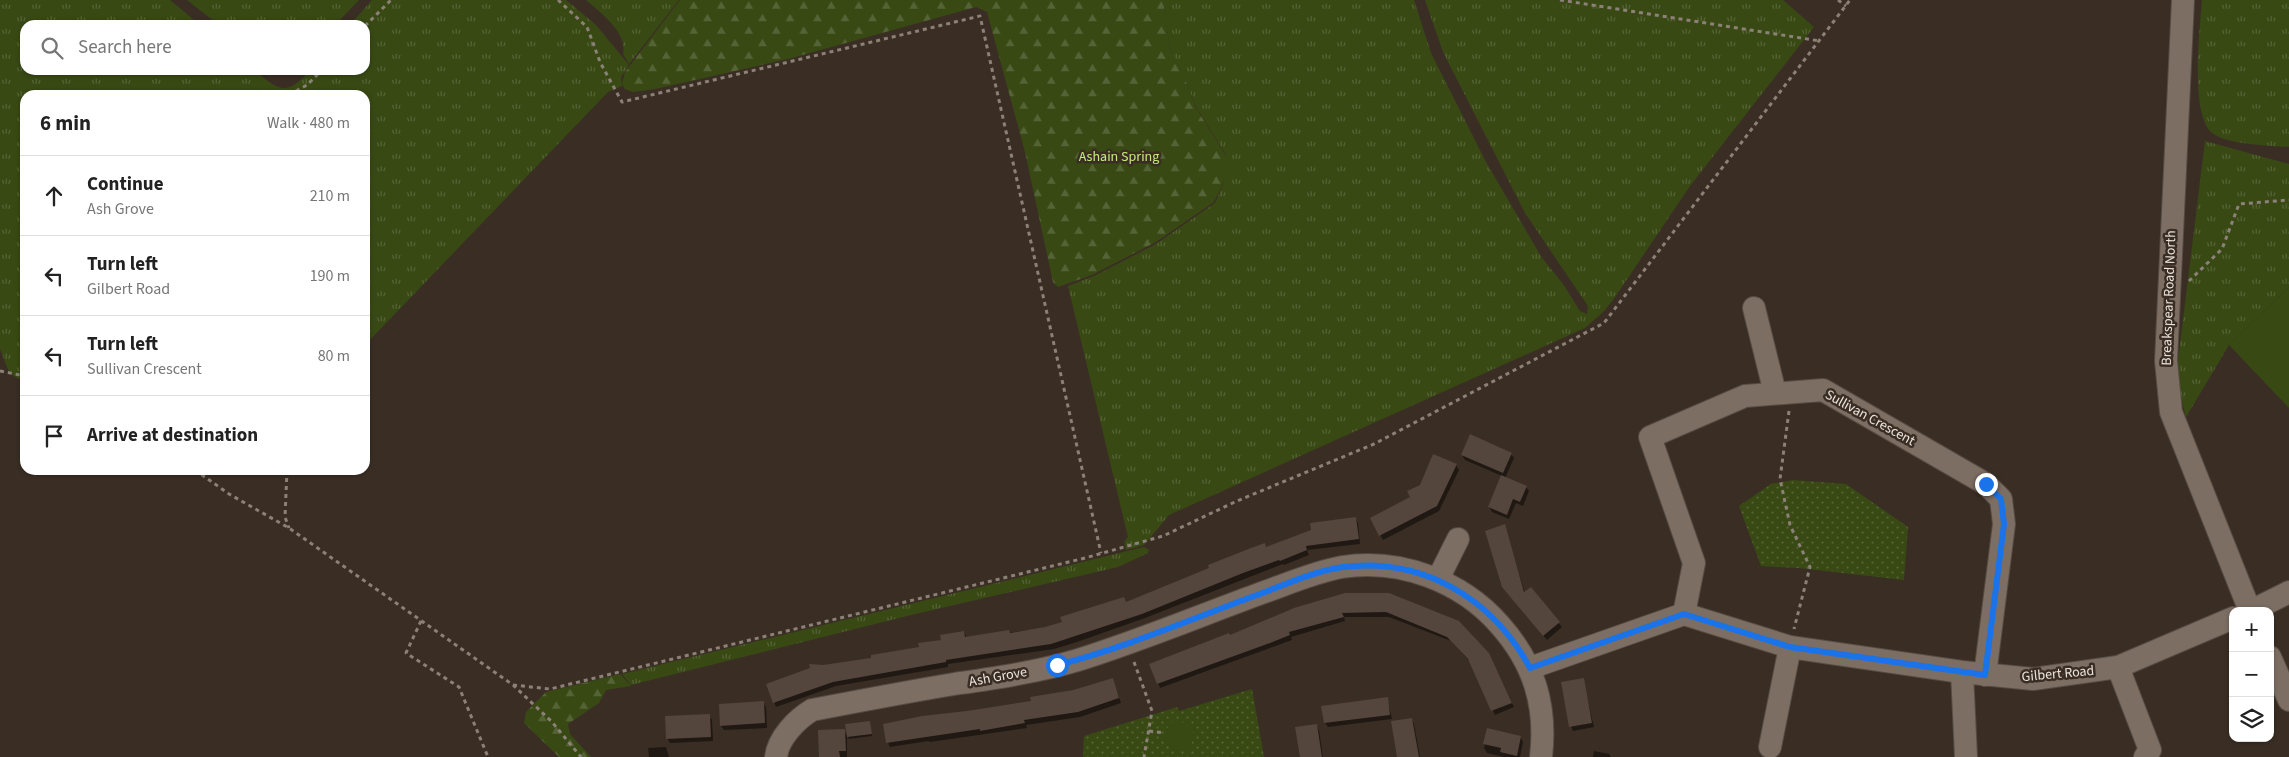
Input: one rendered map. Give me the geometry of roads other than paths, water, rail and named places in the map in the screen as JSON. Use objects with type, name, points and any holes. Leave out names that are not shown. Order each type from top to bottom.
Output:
[{"type":"street","name":"Breakspear Road North","points":[[2183,0],[2166,361],[2171,412],[2248,607]]},
{"type":"street","points":[[1754,308],[1784,393]]},
{"type":"street","name":"Sullivan Crescent","points":[[1684,614],[1694,563],[1650,436],[1745,396],[1824,390],[1986,484],[2001,499],[2004,524],[1985,675]]},
{"type":"street","points":[[1438,579],[1458,538]]},
{"type":"street","name":"Ash Grove","points":[[776,757],[780,745],[791,729],[803,715],[812,710],[1032,671],[1078,660],[1300,579],[1342,567],[1378,566],[1438,579],[1472,600],[1494,618],[1516,644],[1530,668],[1542,711],[1541,757]]},
{"type":"street","points":[[2258,607],[2289,592]]},
{"type":"street","points":[[1530,668],[1684,614]]},
{"type":"street","name":"Gilbert Road","points":[[1684,614],[1790,647],[1962,672],[2032,679],[2118,667],[2229,620]]},
{"type":"street","points":[[1770,747],[1790,647]]},
{"type":"street","points":[[2274,666],[2289,700]]},
{"type":"street","points":[[2118,667],[2150,750],[2145,757]]},
{"type":"street","points":[[1962,672],[1966,757]]},
{"type":"park label","name":"Ashain Spring","points":[[1119,157]]}]
